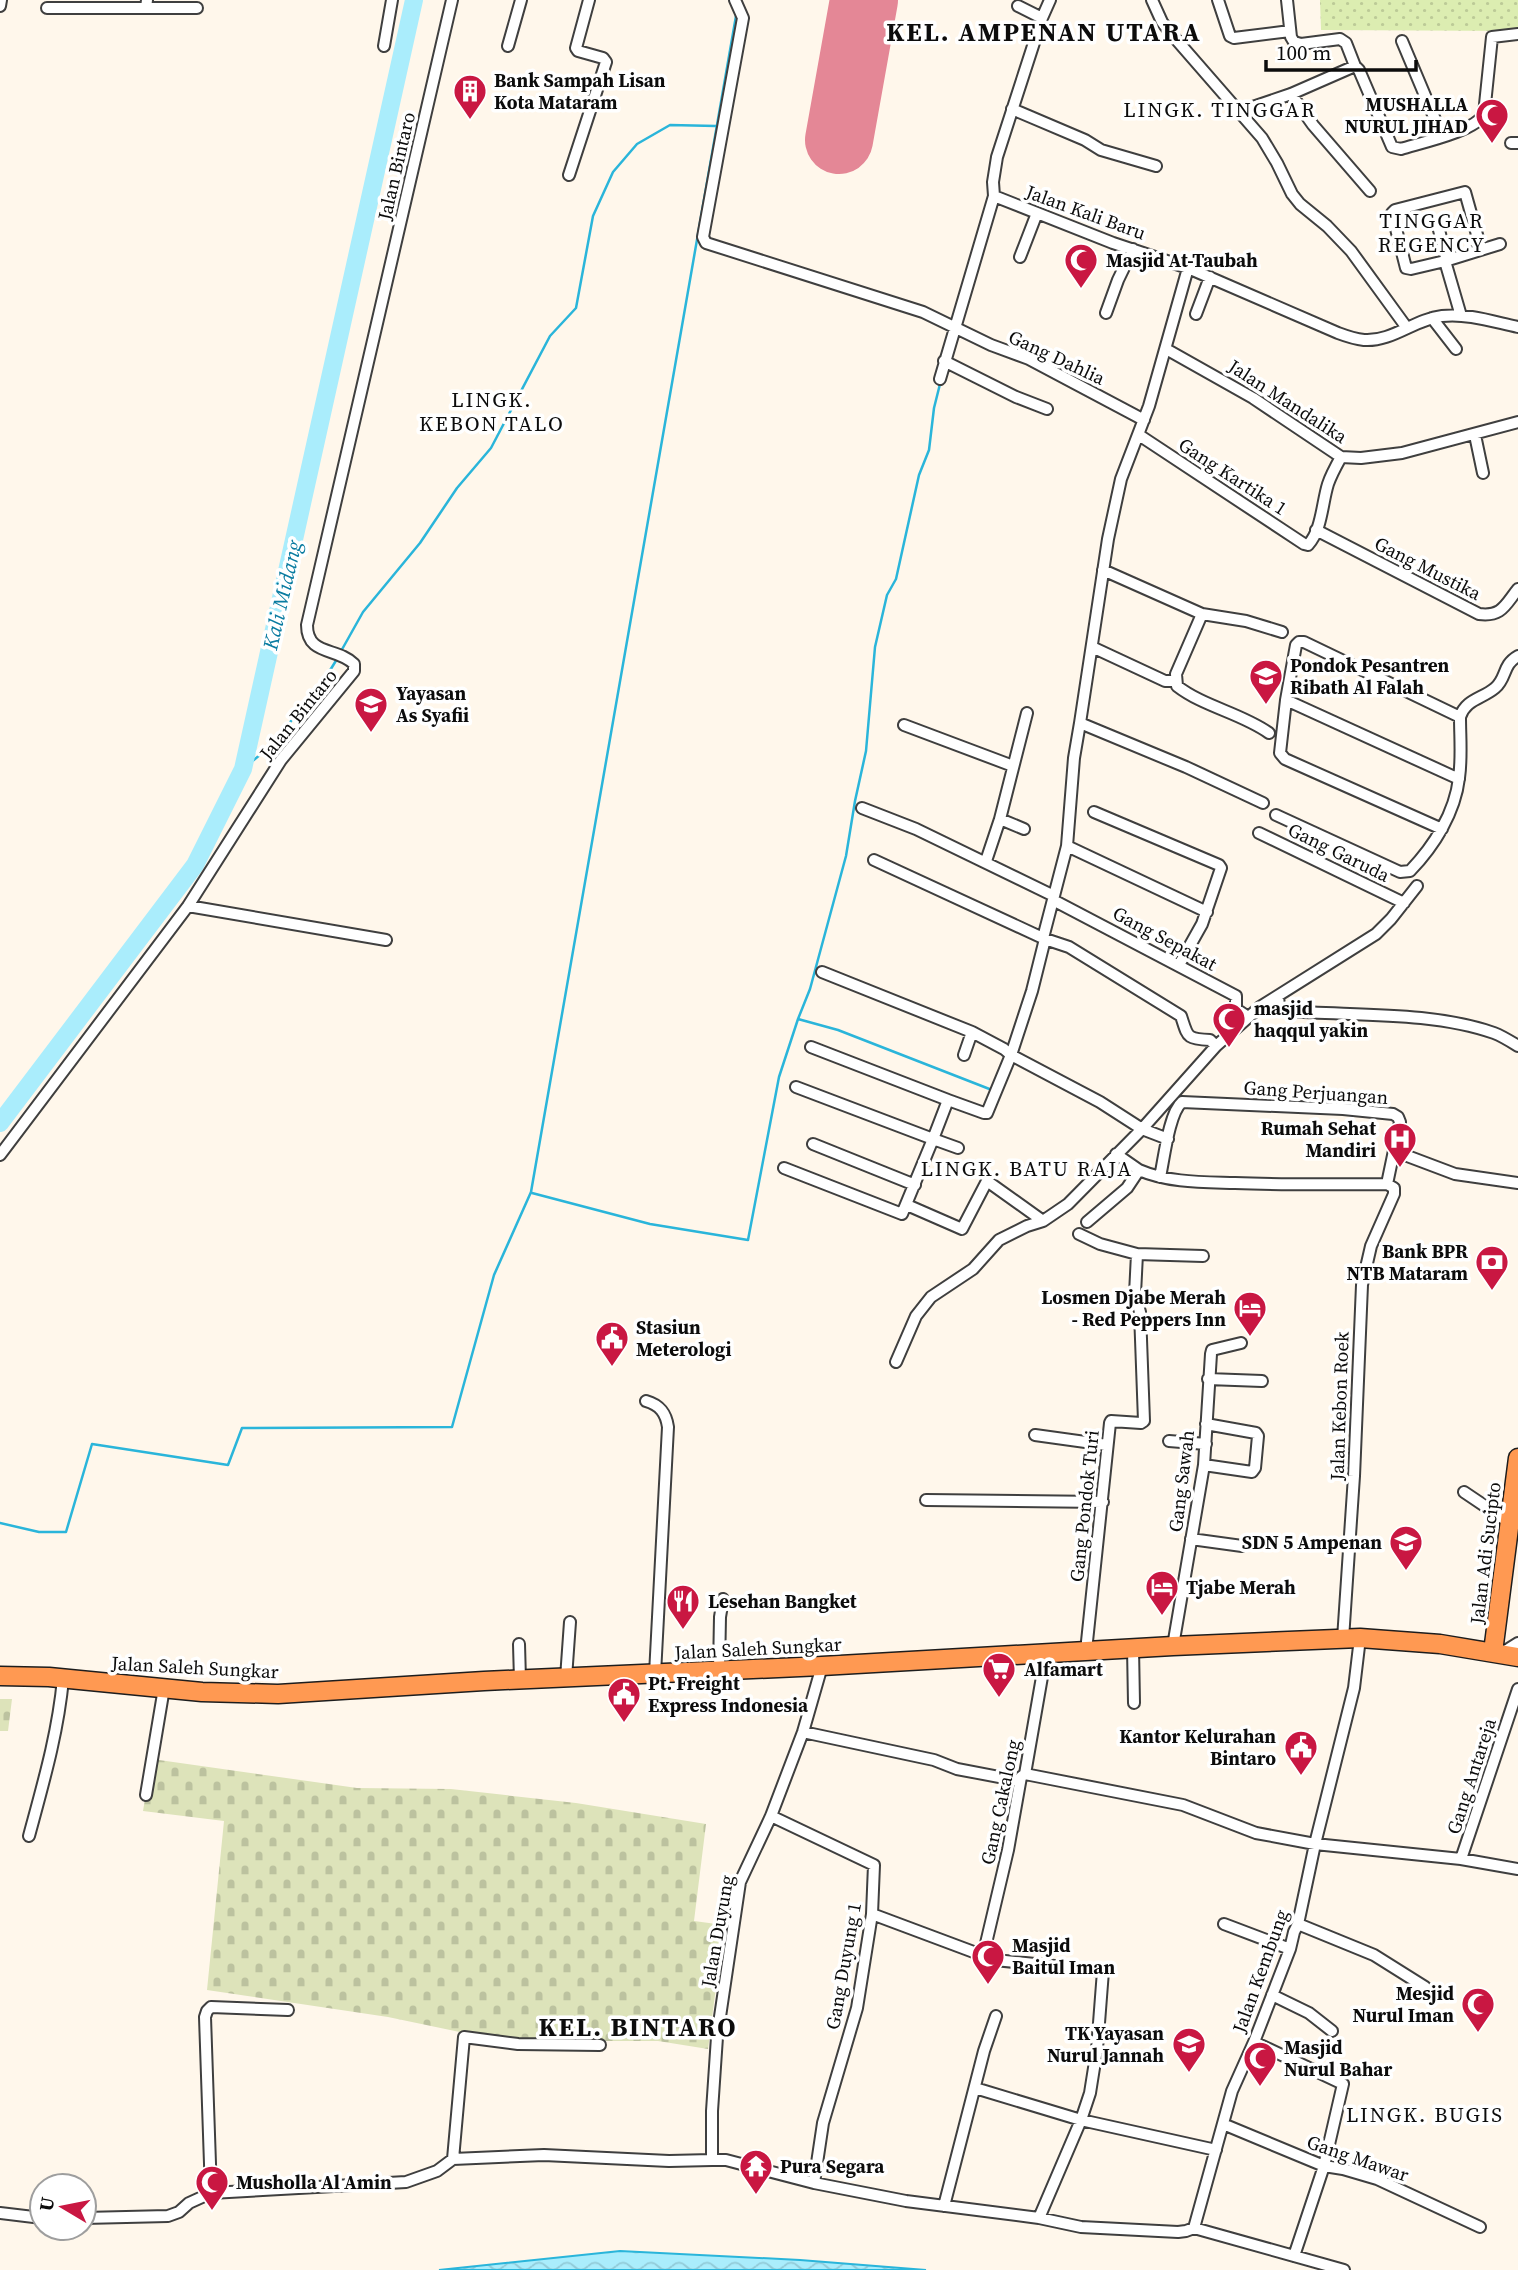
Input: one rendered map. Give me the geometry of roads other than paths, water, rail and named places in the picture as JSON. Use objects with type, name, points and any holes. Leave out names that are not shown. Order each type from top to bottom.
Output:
[{"type":"highway","name":"Jalan Adi Sucipto","points":[[1504,1654],[1510,1523],[1518,1458]]},
{"type":"highway","name":"Jalan Saleh Sungkar","points":[[0,1676],[202,1692],[278,1694],[1133,1648],[1351,1639],[1440,1644],[1504,1654]]},
{"type":"street","points":[[0,6],[1,0]]},
{"type":"street","points":[[384,46],[392,0]]},
{"type":"street","name":"Jalan Bintaro","points":[[0,1155],[188,905],[281,760],[352,674],[354,664],[345,657],[311,642],[307,631],[452,0]]},
{"type":"street","points":[[508,46],[522,0]]},
{"type":"street","points":[[569,175],[606,62],[603,58],[578,51],[576,48],[589,0]]},
{"type":"street","name":"Gang Dahlia","points":[[735,0],[743,18],[704,240],[706,243],[923,312],[991,345],[1024,356],[1144,420]]},
{"type":"street","points":[[940,379],[994,196],[997,157],[1042,18],[1051,0]]},
{"type":"street","points":[[1152,0],[1162,22],[1262,138],[1292,194],[1351,251],[1407,328]]},
{"type":"street","points":[[1218,0],[1230,36],[1234,38],[1290,31]]},
{"type":"street","points":[[1287,0],[1291,37],[1298,44],[1336,38],[1344,41],[1392,147],[1401,149],[1478,122],[1484,114],[1492,37],[1518,34]]},
{"type":"street","points":[[47,8],[147,4],[197,8]]},
{"type":"street","points":[[1018,6],[1042,18]]},
{"type":"street","points":[[1402,41],[1442,136]]},
{"type":"street","points":[[1241,111],[1355,66]]},
{"type":"street","points":[[1290,93],[1313,125],[1370,191]]},
{"type":"street","points":[[1012,108],[1085,140],[1101,150],[1156,166]]},
{"type":"street","points":[[1481,249],[1465,192],[1392,213],[1406,268],[1446,261],[1500,244]]},
{"type":"street","name":"Jalan Kali Baru","points":[[994,196],[1188,268],[1357,339],[1380,339],[1432,318],[1461,316],[1518,327]]},
{"type":"street","points":[[1020,257],[1037,213]]},
{"type":"street","points":[[1439,230],[1461,316]]},
{"type":"street","points":[[1105,313],[1133,249]]},
{"type":"street","points":[[811,1047],[987,1113],[1032,991],[1067,846],[1074,758],[1103,570],[1121,479],[1144,420],[1188,268]]},
{"type":"street","points":[[1196,314],[1210,277]]},
{"type":"street","points":[[1432,318],[1456,349]]},
{"type":"street","name":"Jalan Mandalika","points":[[1166,349],[1254,398],[1341,457],[1361,458],[1402,453],[1518,422]]},
{"type":"street","points":[[944,361],[1016,397],[1047,409]]},
{"type":"street","name":"Gang Kartika 1","points":[[1139,435],[1308,545],[1312,542],[1316,530]]},
{"type":"street","points":[[1475,435],[1483,473]]},
{"type":"street","points":[[1316,530],[1329,479],[1341,457]]},
{"type":"street","name":"Gang Mustika","points":[[1316,530],[1479,614],[1499,613],[1518,589]]},
{"type":"street","points":[[1103,570],[1202,614],[1282,632]]},
{"type":"street","points":[[1202,614],[1175,681],[1181,689],[1231,715],[1256,724],[1269,733]]},
{"type":"street","points":[[1442,829],[1285,759],[1280,753],[1296,645],[1304,642],[1460,717]]},
{"type":"street","points":[[1092,647],[1165,681],[1175,681]]},
{"type":"street","points":[[1276,815],[1406,873],[1410,871],[1442,829],[1450,810],[1459,779],[1460,717],[1463,709],[1497,687],[1509,662],[1518,656]]},
{"type":"street","points":[[1286,700],[1459,779]]},
{"type":"street","points":[[986,862],[1027,713]]},
{"type":"street","points":[[1080,723],[1186,767],[1263,803]]},
{"type":"street","points":[[904,725],[1013,766]]},
{"type":"street","name":"Gang Sepakat","points":[[862,808],[916,829],[986,862],[1179,965],[1236,996],[1236,1009],[1248,1017]]},
{"type":"street","points":[[1094,812],[1219,865],[1220,871],[1207,912],[1179,965]]},
{"type":"street","points":[[1000,819],[1024,829]]},
{"type":"street","name":"Gang Garuda","points":[[1259,833],[1404,903]]},
{"type":"street","points":[[1067,846],[1207,912]]},
{"type":"street","points":[[874,860],[1069,947],[1181,1016],[1187,1035],[1194,1040],[1210,1040],[1216,1046]]},
{"type":"street","points":[[896,1362],[916,1316],[931,1297],[973,1269],[999,1240],[1043,1221],[1068,1204],[1142,1129],[1216,1046],[1260,1007],[1376,934],[1417,886]]},
{"type":"street","points":[[188,905],[386,940]]},
{"type":"street","points":[[822,972],[972,1032],[1100,1102],[1142,1129],[1168,1139]]},
{"type":"street","points":[[1278,997],[1279,1005],[1287,1011],[1355,1013],[1462,1024],[1495,1033],[1518,1046]]},
{"type":"street","points":[[964,1055],[972,1032]]},
{"type":"street","points":[[796,1087],[958,1148]]},
{"type":"street","points":[[784,1168],[898,1214],[905,1211],[948,1100]]},
{"type":"street","name":"Gang Perjuangan","points":[[1160,1177],[1168,1139],[1177,1109],[1182,1102],[1343,1109],[1394,1114],[1400,1122],[1387,1184]]},
{"type":"street","points":[[813,1144],[915,1185]]},
{"type":"street","points":[[1394,1151],[1455,1174],[1518,1183]]},
{"type":"street","points":[[1116,1154],[1139,1170],[1160,1177],[1235,1183],[1387,1184]]},
{"type":"street","points":[[1087,1222],[1127,1188],[1139,1170]]},
{"type":"street","points":[[907,1205],[962,1229],[987,1181],[1043,1221]]},
{"type":"street","name":"Jalan Kebon Roek","points":[[1351,1639],[1362,1284],[1371,1246],[1394,1194],[1394,1188],[1387,1184]]},
{"type":"street","points":[[1079,1234],[1100,1244],[1137,1254],[1203,1256]]},
{"type":"street","name":"Gang Pondok Turi","points":[[1086,1651],[1111,1421],[1144,1421],[1140,1312],[1135,1294],[1137,1254]]},
{"type":"street","name":"Gang Sawah","points":[[1173,1646],[1206,1444],[1208,1378],[1212,1350],[1241,1343]]},
{"type":"street","points":[[1208,1378],[1262,1381]]},
{"type":"street","points":[[646,1401],[658,1406],[668,1427],[655,1674]]},
{"type":"street","points":[[1203,1465],[1252,1472],[1255,1468],[1258,1436],[1256,1433],[1206,1424]]},
{"type":"street","points":[[1035,1435],[1107,1445]]},
{"type":"street","points":[[1169,1441],[1206,1444]]},
{"type":"street","points":[[1464,1492],[1510,1523]]},
{"type":"street","points":[[926,1500],[1103,1502]]},
{"type":"street","points":[[1191,1539],[1242,1546]]},
{"type":"street","points":[[719,1670],[723,1599]]},
{"type":"street","points":[[566,1678],[570,1622]]},
{"type":"street","name":"Jalan Kembung","points":[[1194,2228],[1232,2091],[1254,2042],[1298,1924],[1354,1688],[1351,1639]]},
{"type":"street","points":[[1504,1654],[1518,1643]]},
{"type":"street","points":[[519,1644],[520,1680]]},
{"type":"street","points":[[1133,1648],[1134,1703]]},
{"type":"street","name":"Gang Cakalong","points":[[983,1956],[1008,1850],[1046,1654]]},
{"type":"street","name":"Jalan Duyung","points":[[712,2160],[712,2111],[718,2037],[740,1882],[771,1815],[803,1732],[822,1666]]},
{"type":"street","points":[[29,1836],[53,1748],[63,1679]]},
{"type":"street","points":[[146,1796],[164,1688]]},
{"type":"street","name":"Gang Antareja","points":[[1518,1689],[1461,1859],[1518,1869]]},
{"type":"street","points":[[803,1732],[934,1760],[957,1769],[1183,1805],[1256,1833],[1315,1844],[1461,1859]]},
{"type":"street","name":"Gang Duyung 1","points":[[771,1815],[874,1865],[872,1914],[857,2008],[825,2112],[814,2183]]},
{"type":"street","points":[[872,1914],[983,1956],[1012,1963],[1103,1971],[1095,2075],[1081,2120],[1040,2218]]},
{"type":"street","points":[[1224,1924],[1290,1949]]},
{"type":"street","points":[[1298,1924],[1374,1955],[1425,1987]]},
{"type":"street","points":[[1272,1995],[1309,2013],[1332,2031]]},
{"type":"street","points":[[211,2193],[206,2011],[211,2007],[288,2010]]},
{"type":"street","points":[[944,2206],[996,2015]]},
{"type":"street","points":[[453,2159],[464,2037],[518,2044],[600,2045]]},
{"type":"street","points":[[1254,2042],[1343,2084],[1324,2166],[1294,2256]]},
{"type":"street","points":[[975,2088],[1081,2120],[1216,2150]]},
{"type":"street","name":"Gang Mawar","points":[[1223,2123],[1324,2166],[1377,2179],[1480,2227]]},
{"type":"street","points":[[98,2218],[168,2216],[211,2193],[405,2182],[437,2171],[453,2159],[544,2155],[669,2161],[726,2160],[814,2183],[906,2201],[1040,2218],[1080,2227],[1178,2232],[1194,2228],[1344,2270]]},
{"type":"street","points":[[0,2213],[28,2216]]},
{"type":"water","points":[[620,2251],[800,2260],[926,2270],[439,2270]]},
{"type":"waterway","name":"Kali Midang","points":[[0,1123],[195,865],[243,769],[414,0]]},
{"type":"waterway","points":[[0,1523],[39,1532],[66,1532],[92,1444],[228,1465],[242,1428],[452,1427],[494,1275],[531,1192],[736,16]]},
{"type":"waterway","points":[[340,653],[363,612],[420,543],[457,488],[491,448],[550,336],[576,308],[593,216],[613,172],[637,144],[670,125],[716,126]]},
{"type":"waterway","points":[[798,1019],[810,989],[846,856],[866,751],[875,647],[887,595],[896,579],[919,475],[929,450],[940,384]]},
{"type":"waterway","points":[[243,769],[274,743],[337,659]]},
{"type":"waterway","points":[[532,1193],[650,1224],[748,1240],[779,1077],[798,1019],[838,1030],[992,1090]]},
{"type":"place","name":"Bank Sampah Lisan Kota Mataram","points":[[470,121]]},
{"type":"place","name":"MUSHALLA NURUL JIHAD","points":[[1492,145]]},
{"type":"place","name":"Masjid At-Taubah","points":[[1081,290]]},
{"type":"place","name":"Pondok Pesantren Ribath Al Falah","points":[[1266,706]]},
{"type":"place","name":"Yayasan As Syafii","points":[[371,734]]},
{"type":"place","name":"masjid haqqul yakin","points":[[1229,1049]]},
{"type":"place","name":"Rumah Sehat Mandiri","points":[[1400,1169]]},
{"type":"place","name":"Bank BPR NTB Mataram","points":[[1492,1292]]},
{"type":"place","name":"Losmen Djabe Merah - Red Peppers Inn","points":[[1250,1338]]},
{"type":"place","name":"Stasiun Meterologi","points":[[612,1368]]},
{"type":"place","name":"SDN 5 Ampenan","points":[[1406,1572]]},
{"type":"place","name":"Tjabe Merah","points":[[1162,1617]]},
{"type":"place","name":"Lesehan Bangket","points":[[683,1631]]},
{"type":"place","name":"Alfamart","points":[[999,1699]]},
{"type":"place","name":"Pt. Freight Express Indonesia","points":[[624,1724]]},
{"type":"place","name":"Kantor Kelurahan Bintaro","points":[[1301,1777]]},
{"type":"place","name":"Masjid Baitul Iman","points":[[988,1986]]},
{"type":"place","name":"Mesjid Nurul Iman","points":[[1478,2034]]},
{"type":"place","name":"TK Yayasan Nurul Jannah","points":[[1189,2074]]},
{"type":"place","name":"Masjid Nurul Bahar","points":[[1260,2088]]},
{"type":"place","name":"Pura Segara","points":[[756,2196]]},
{"type":"place","name":"Musholla Al Amin","points":[[212,2212]]},
{"type":"district","name":"KEL. AMPENAN UTARA","points":[[1044,32]]},
{"type":"district","name":"LINGK. TINGGAR","points":[[1220,109]]},
{"type":"district","name":"TINGGAR REGENCY","points":[[1432,232]]},
{"type":"district","name":"LINGK. KEBON TALO","points":[[492,411]]},
{"type":"district","name":"LINGK. BATU RAJA","points":[[1027,1168]]},
{"type":"district","name":"KEL. BINTARO","points":[[638,2027]]},
{"type":"district","name":"LINGK. BUGIS","points":[[1425,2114]]}]
